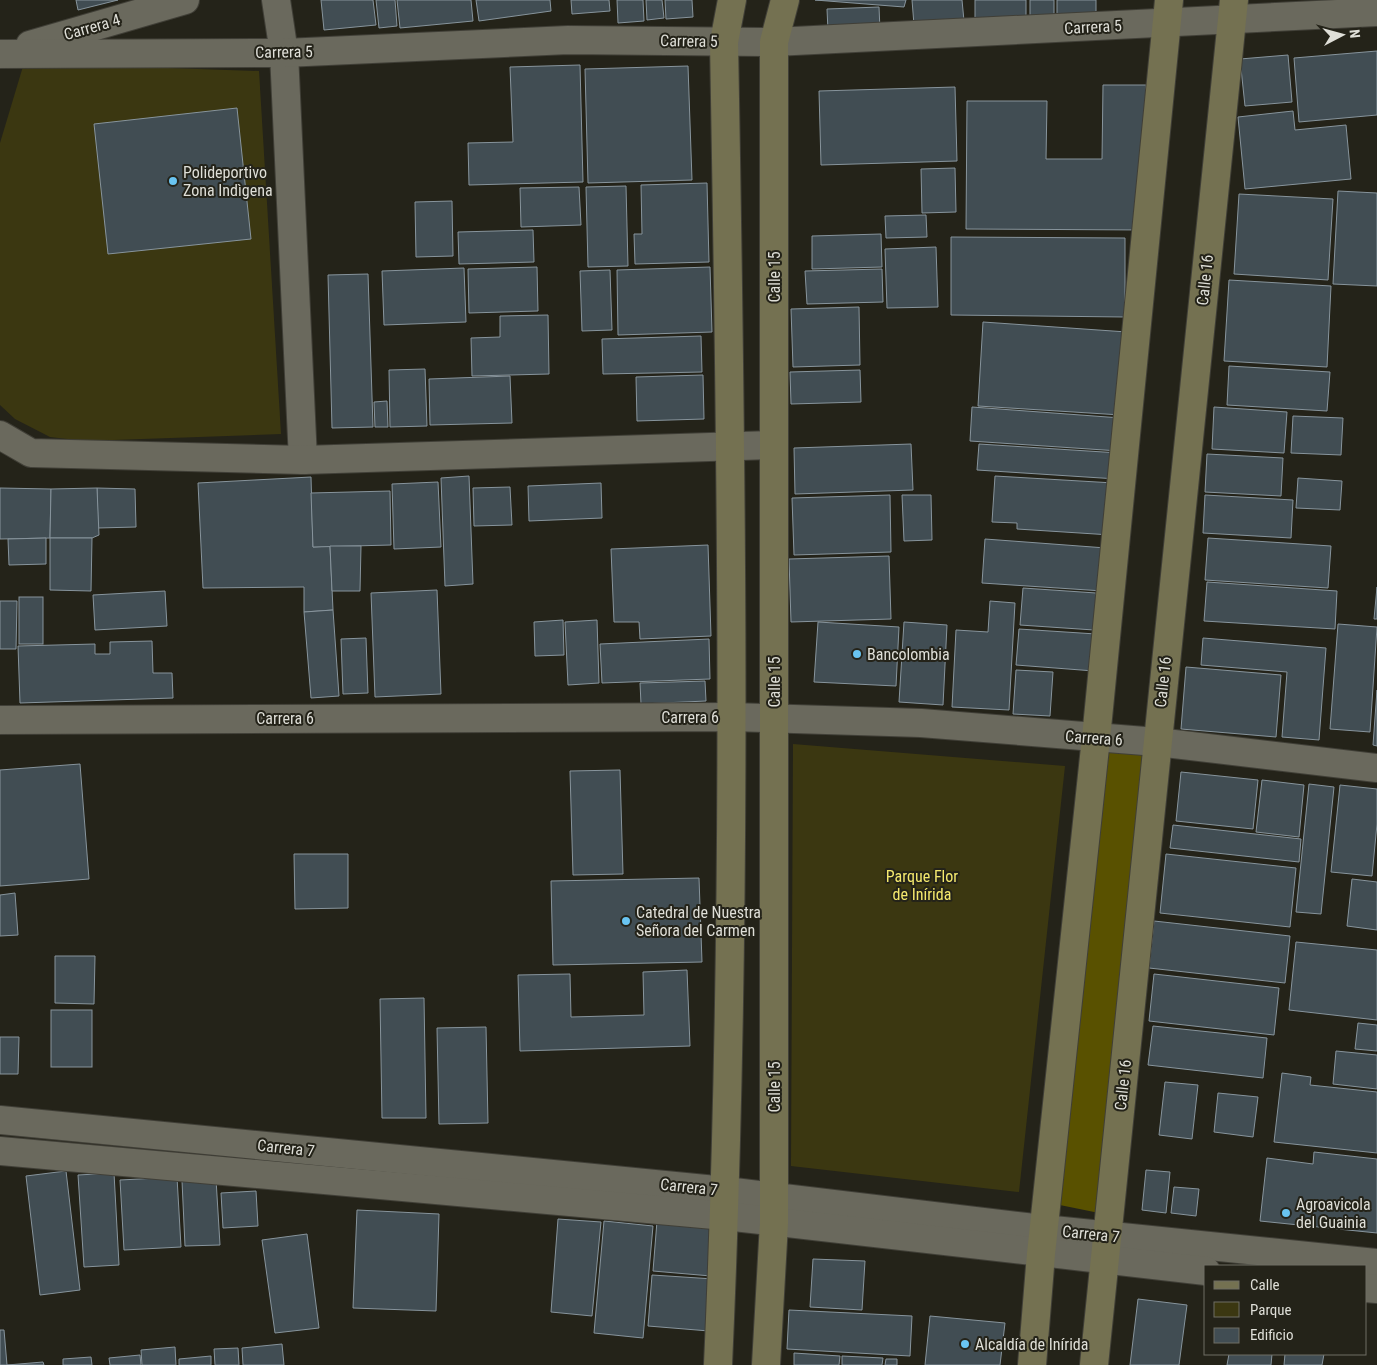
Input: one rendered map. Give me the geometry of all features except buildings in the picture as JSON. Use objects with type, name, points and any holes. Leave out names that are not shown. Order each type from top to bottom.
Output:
[{"type":"street","name":"Carrera 4","points":[[0,54],[185,0]]},
{"type":"street","points":[[276,0],[284,53],[303,460]]},
{"type":"street","points":[[718,1365],[725,1204],[732,716],[731,446],[724,42],[732,0]]},
{"type":"street","name":"Calle 15","points":[[766,1365],[774,1210],[774,42],[785,0]]},
{"type":"street","name":"Carrera 5","points":[[0,54],[284,53],[568,40],[774,42],[1168,12],[1233,10],[1377,12]]},
{"type":"street","name":"Calle 16","points":[[1094,1365],[1233,10]]},
{"type":"street","points":[[1032,1365],[1042,1241],[1096,738],[1168,12]]},
{"type":"street","points":[[0,436],[31,454],[303,460],[774,445]]},
{"type":"street","name":"Carrera 6","points":[[0,720],[732,716],[921,723],[1157,742],[1377,768]]},
{"type":"street","name":"Carrera 7","points":[[0,1120],[1106,1248],[1377,1263]]},
{"type":"street","name":"Carrera 7","points":[[0,1151],[725,1204]]},
{"type":"street","name":"Carrera 7","points":[[1106,1248],[1204,1271]]},
{"type":"green space","points":[[24,63],[259,71],[281,434],[85,441],[50,437],[15,419],[0,405],[0,143]]},
{"type":"green space","name":"Parque Flor de Inírida","points":[[793,744],[1065,766],[1019,1192],[791,1166]]},
{"type":"shaded area","points":[[1101,743],[1153,745],[1104,1214],[1050,1203]]},
{"type":"place","name":"Polideportivo Zona Indìgena","points":[[173,181]]},
{"type":"place","name":"Bancolombia","points":[[857,654]]},
{"type":"place","name":"Catedral de Nuestra Señora del Carmen","points":[[626,921]]},
{"type":"place","name":"Agroavicola del Guainia","points":[[1286,1213]]},
{"type":"place","name":"Alcaldía de Inírida","points":[[965,1344]]}]
